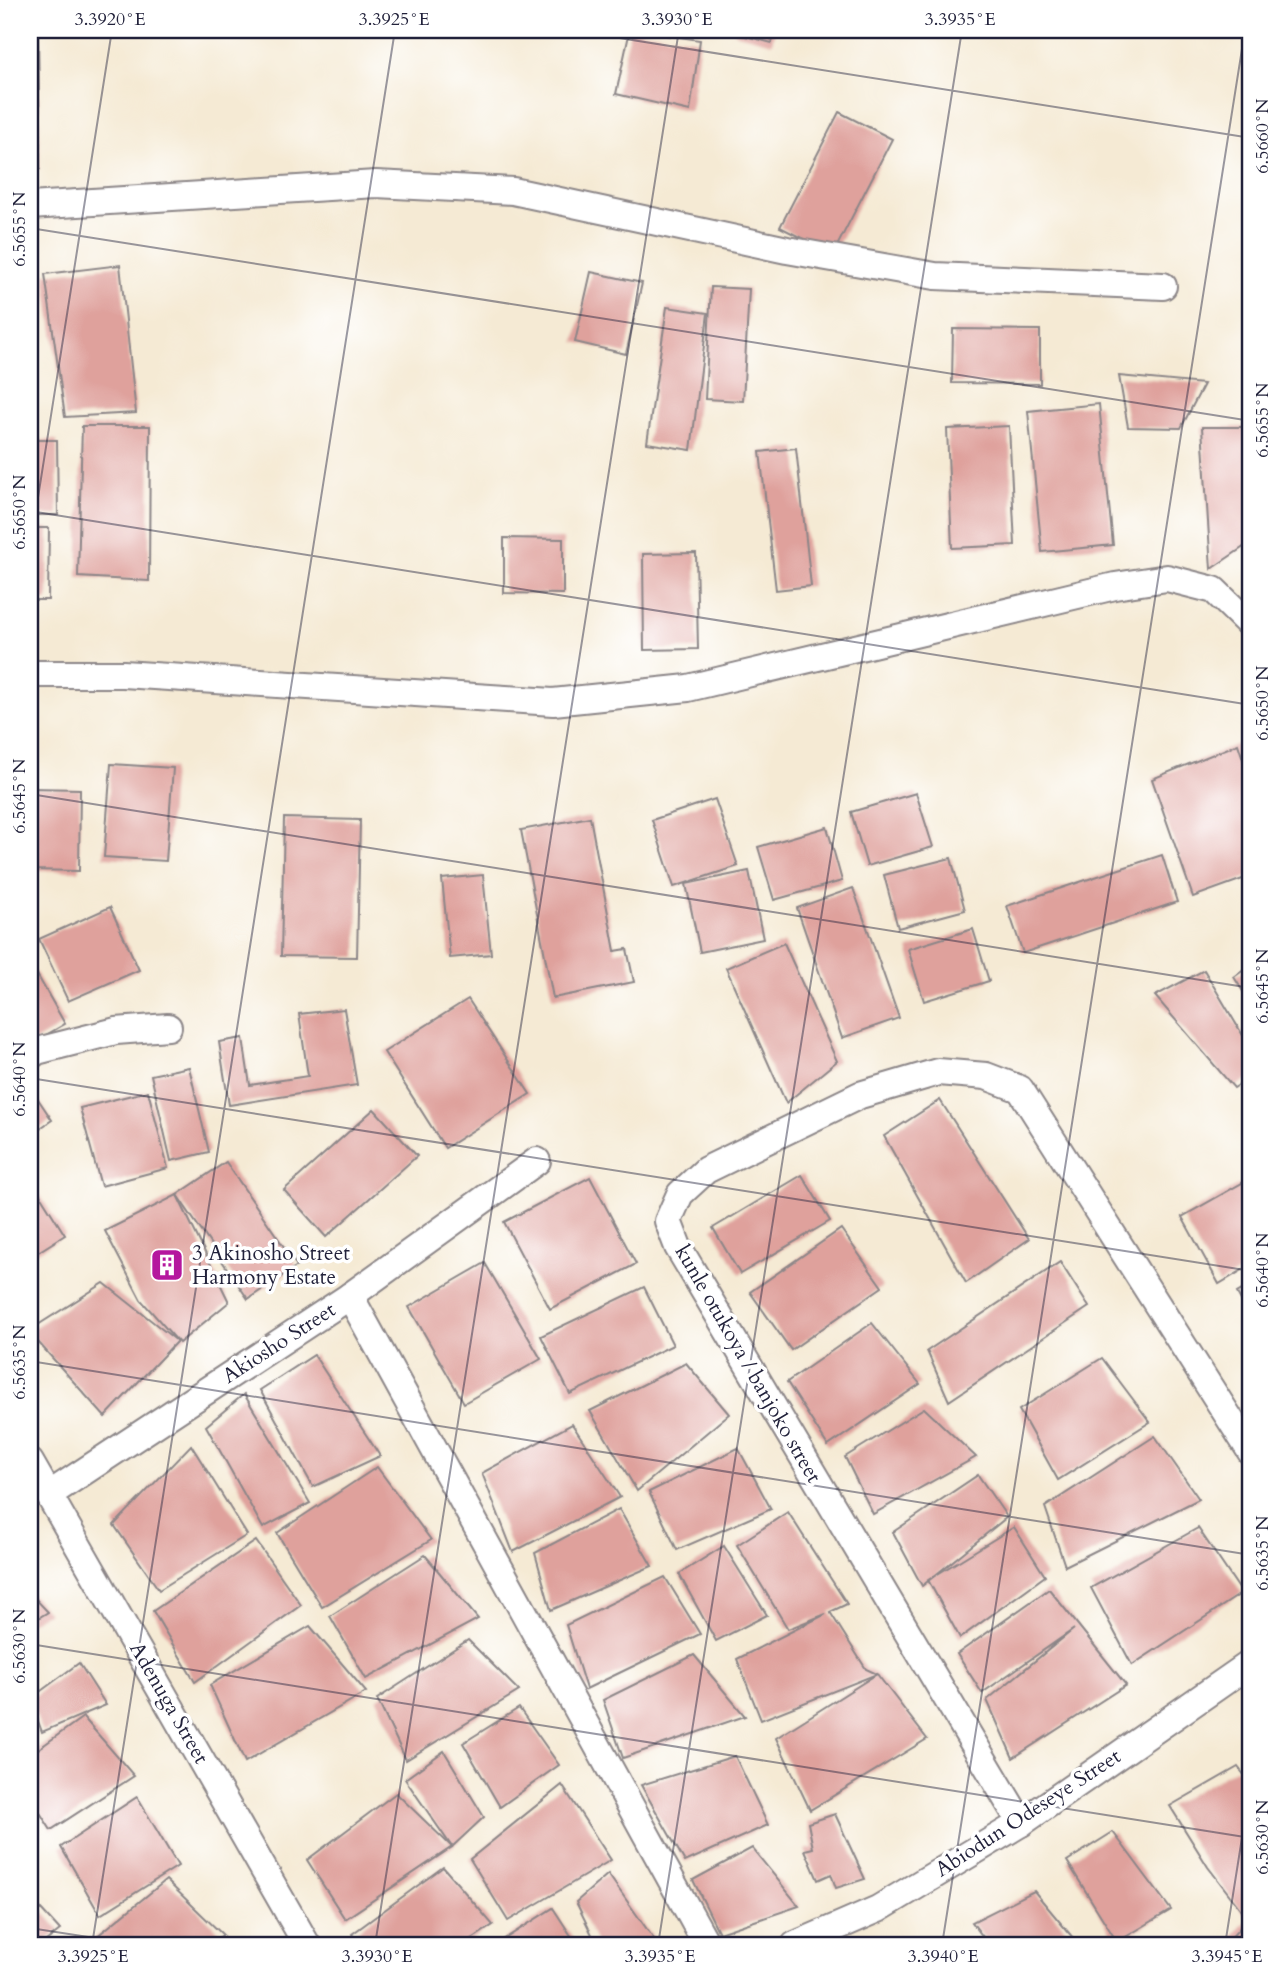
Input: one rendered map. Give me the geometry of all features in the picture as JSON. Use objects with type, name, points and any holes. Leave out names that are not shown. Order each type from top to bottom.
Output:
[{"type":"street","points":[[30,205],[376,184],[513,191],[786,250],[935,276],[1163,286]]},
{"type":"street","points":[[30,674],[122,674],[553,702],[688,688],[1115,586],[1167,579],[1214,590],[1251,626]]},
{"type":"street","points":[[30,1056],[37,1051],[116,1031],[168,1027]]},
{"type":"street","name":"kunle otukoya / banjoko street","points":[[1021,1823],[678,1247],[668,1221],[680,1194],[706,1170],[860,1095],[938,1072],[986,1076],[1020,1089],[1251,1452]]},
{"type":"street","name":"Akiosho Street","points":[[50,1494],[350,1296],[537,1161]]},
{"type":"street","points":[[350,1296],[707,1945]]},
{"type":"street","name":"Adenuga Street","points":[[30,1462],[307,1945]]},
{"type":"street","name":"Abiodun Odeseye Street","points":[[795,1945],[878,1909],[1021,1823],[1251,1663]]},
{"type":"building","points":[[30,30],[38,30],[40,169],[30,169]]},
{"type":"building","points":[[630,30],[700,40],[690,111],[616,94]]},
{"type":"building","points":[[735,30],[775,30],[772,43],[734,33]]},
{"type":"building","points":[[839,112],[892,139],[833,254],[780,227]]},
{"type":"building","points":[[120,265],[136,413],[65,417],[45,274]]},
{"type":"building","points":[[591,272],[642,283],[626,354],[575,342]]},
{"type":"building","points":[[711,287],[749,289],[743,401],[705,399]]},
{"type":"building","points":[[667,307],[708,313],[691,450],[647,443]]},
{"type":"building","points":[[953,329],[1040,330],[1040,384],[952,383]]},
{"type":"building","points":[[1119,376],[1204,384],[1181,428],[1128,427]]},
{"type":"building","points":[[1099,404],[1113,545],[1042,552],[1028,411]]},
{"type":"building","points":[[82,426],[150,426],[149,581],[78,577]]},
{"type":"building","points":[[1009,426],[1015,545],[952,548],[947,429]]},
{"type":"building","points":[[1202,427],[1251,427],[1251,542],[1211,569]]},
{"type":"building","points":[[30,440],[57,440],[58,515],[30,515]]},
{"type":"building","points":[[796,448],[811,586],[776,590],[760,452]]},
{"type":"building","points":[[30,528],[49,528],[48,600],[30,600]]},
{"type":"building","points":[[504,538],[563,539],[563,594],[504,593]]},
{"type":"building","points":[[696,553],[698,649],[644,650],[643,554]]},
{"type":"building","points":[[1238,744],[1251,783],[1251,876],[1193,897],[1152,779]]},
{"type":"building","points":[[111,764],[173,768],[166,861],[104,857]]},
{"type":"building","points":[[30,788],[80,789],[79,871],[30,870]]},
{"type":"building","points":[[916,793],[933,847],[867,866],[851,812]]},
{"type":"building","points":[[715,799],[738,866],[674,887],[652,820]]},
{"type":"building","points":[[590,817],[615,951],[627,949],[634,982],[553,998],[521,830]]},
{"type":"building","points":[[284,818],[360,820],[357,957],[281,956]]},
{"type":"building","points":[[827,827],[842,881],[774,900],[758,847]]},
{"type":"building","points":[[1162,855],[1177,902],[1023,953],[1007,906]]},
{"type":"building","points":[[951,858],[965,910],[898,928],[884,875]]},
{"type":"building","points":[[749,871],[763,939],[700,952],[686,884]]},
{"type":"building","points":[[483,875],[491,954],[450,958],[442,879]]},
{"type":"building","points":[[853,888],[899,1018],[842,1038],[797,908]]},
{"type":"building","points":[[110,907],[139,970],[68,1001],[39,939]]},
{"type":"building","points":[[973,929],[989,981],[924,1001],[908,949]]},
{"type":"building","points":[[784,943],[837,1061],[786,1103],[726,968]]},
{"type":"building","points":[[1251,965],[1251,1004],[1234,977]]},
{"type":"building","points":[[1204,970],[1251,1049],[1251,1077],[1234,1088],[1155,996]]},
{"type":"building","points":[[35,971],[65,1024],[30,1044],[30,974]]},
{"type":"building","points":[[468,999],[530,1094],[445,1148],[384,1052]]},
{"type":"building","points":[[344,1009],[357,1085],[229,1105],[219,1042],[243,1038],[250,1085],[308,1076],[299,1014]]},
{"type":"building","points":[[189,1067],[209,1152],[171,1161],[151,1075]]},
{"type":"building","points":[[30,1087],[52,1120],[30,1135]]},
{"type":"building","points":[[148,1091],[168,1168],[101,1186],[80,1108]]},
{"type":"building","points":[[940,1100],[1029,1239],[966,1283],[884,1136]]},
{"type":"building","points":[[374,1109],[417,1156],[326,1237],[284,1190]]},
{"type":"building","points":[[226,1162],[297,1266],[248,1299],[177,1195]]},
{"type":"building","points":[[802,1175],[830,1221],[740,1274],[713,1228]]},
{"type":"building","points":[[590,1177],[636,1264],[550,1309],[504,1222]]},
{"type":"building","points":[[1251,1178],[1251,1265],[1219,1284],[1182,1217]]},
{"type":"building","points":[[30,1179],[65,1235],[30,1257]]},
{"type":"building","name":"3 Akinosho Street Harmony Estate","points":[[177,1195],[229,1302],[179,1343],[141,1300],[105,1231]]},
{"type":"building","points":[[841,1229],[882,1287],[791,1350],[750,1292]]},
{"type":"building","points":[[1060,1262],[1089,1307],[949,1401],[927,1351]]},
{"type":"building","points":[[485,1263],[541,1359],[464,1403],[409,1307]]},
{"type":"building","points":[[104,1283],[177,1341],[105,1417],[30,1333],[30,1330]]},
{"type":"building","points":[[1251,1285],[1251,1319],[1237,1293]]},
{"type":"building","points":[[644,1287],[673,1345],[570,1394],[541,1336]]},
{"type":"building","points":[[872,1323],[920,1384],[828,1446],[787,1382]]},
{"type":"building","points":[[314,1355],[380,1456],[313,1487],[260,1390]]},
{"type":"building","points":[[1102,1358],[1150,1422],[1058,1480],[1019,1410]]},
{"type":"building","points":[[686,1363],[729,1414],[637,1491],[590,1411]]},
{"type":"building","points":[[244,1394],[310,1503],[263,1528],[206,1426]]},
{"type":"building","points":[[924,1408],[976,1457],[873,1514],[845,1457]]},
{"type":"building","points":[[572,1424],[620,1497],[513,1552],[482,1473]]},
{"type":"building","points":[[1155,1436],[1199,1499],[1065,1566],[1045,1507]]},
{"type":"building","points":[[191,1445],[247,1535],[159,1590],[114,1525]]},
{"type":"building","points":[[738,1448],[771,1509],[677,1550],[649,1492]]},
{"type":"building","points":[[377,1467],[431,1540],[322,1607],[277,1533]]},
{"type":"building","points":[[978,1475],[1007,1517],[922,1586],[893,1532]]},
{"type":"building","points":[[619,1509],[652,1566],[551,1610],[535,1553]]},
{"type":"building","points":[[788,1512],[847,1604],[830,1612],[866,1669],[877,1674],[761,1720],[737,1659],[826,1614],[788,1629],[737,1545]]},
{"type":"building","points":[[1014,1527],[1045,1576],[960,1638],[928,1580]]},
{"type":"building","points":[[1198,1528],[1242,1593],[1132,1665],[1091,1588]]},
{"type":"building","points":[[256,1541],[301,1605],[195,1682],[153,1611]]},
{"type":"building","points":[[724,1546],[767,1615],[716,1641],[679,1574]]},
{"type":"building","points":[[425,1555],[478,1619],[366,1679],[330,1616]]},
{"type":"building","points":[[665,1577],[700,1634],[586,1689],[566,1625]]},
{"type":"building","points":[[1049,1589],[1126,1685],[1013,1758],[987,1700],[1074,1629],[982,1693],[957,1654]]},
{"type":"building","points":[[30,1593],[48,1612],[30,1623]]},
{"type":"building","points":[[310,1626],[366,1692],[245,1762],[210,1685]]},
{"type":"building","points":[[468,1640],[519,1691],[406,1760],[377,1699]]},
{"type":"building","points":[[694,1655],[745,1716],[623,1758],[603,1700]]},
{"type":"building","points":[[79,1663],[106,1705],[42,1732],[30,1699]]},
{"type":"building","points":[[877,1674],[927,1739],[810,1810],[776,1738]]},
{"type":"building","points":[[519,1708],[559,1765],[500,1807],[463,1743]]},
{"type":"building","points":[[83,1717],[134,1776],[51,1830],[30,1797],[30,1755]]},
{"type":"building","points":[[444,1751],[484,1817],[452,1847],[405,1779]]},
{"type":"building","points":[[735,1756],[768,1825],[685,1862],[641,1785]]},
{"type":"building","points":[[1238,1767],[1251,1784],[1251,1945],[1230,1945],[1228,1941],[1248,1919],[1208,1867],[1170,1806]]},
{"type":"building","points":[[562,1785],[611,1860],[508,1921],[470,1859]]},
{"type":"building","points":[[396,1793],[452,1847],[345,1919],[307,1860]]},
{"type":"building","points":[[137,1797],[178,1866],[100,1915],[61,1847]]},
{"type":"building","points":[[835,1814],[865,1879],[836,1888],[831,1874],[818,1880],[805,1850],[813,1848],[808,1823]]},
{"type":"building","points":[[1113,1832],[1171,1910],[1117,1942],[1067,1861]]},
{"type":"building","points":[[752,1848],[799,1906],[719,1933],[693,1880]]},
{"type":"building","points":[[30,1852],[40,1870],[30,1876]]},
{"type":"building","points":[[443,1867],[493,1925],[463,1945],[359,1945],[352,1934]]},
{"type":"building","points":[[608,1874],[658,1945],[597,1945],[576,1902]]},
{"type":"building","points":[[166,1880],[223,1935],[206,1945],[92,1945],[90,1942]]},
{"type":"building","points":[[1034,1891],[1079,1945],[989,1945],[972,1922]]},
{"type":"building","points":[[30,1897],[60,1930],[41,1945],[30,1945]]},
{"type":"building","points":[[553,1908],[577,1945],[507,1945],[503,1940]]},
{"type":"place","name":"3 Akinosho Street Harmony Estate","points":[[167,1265]]}]
